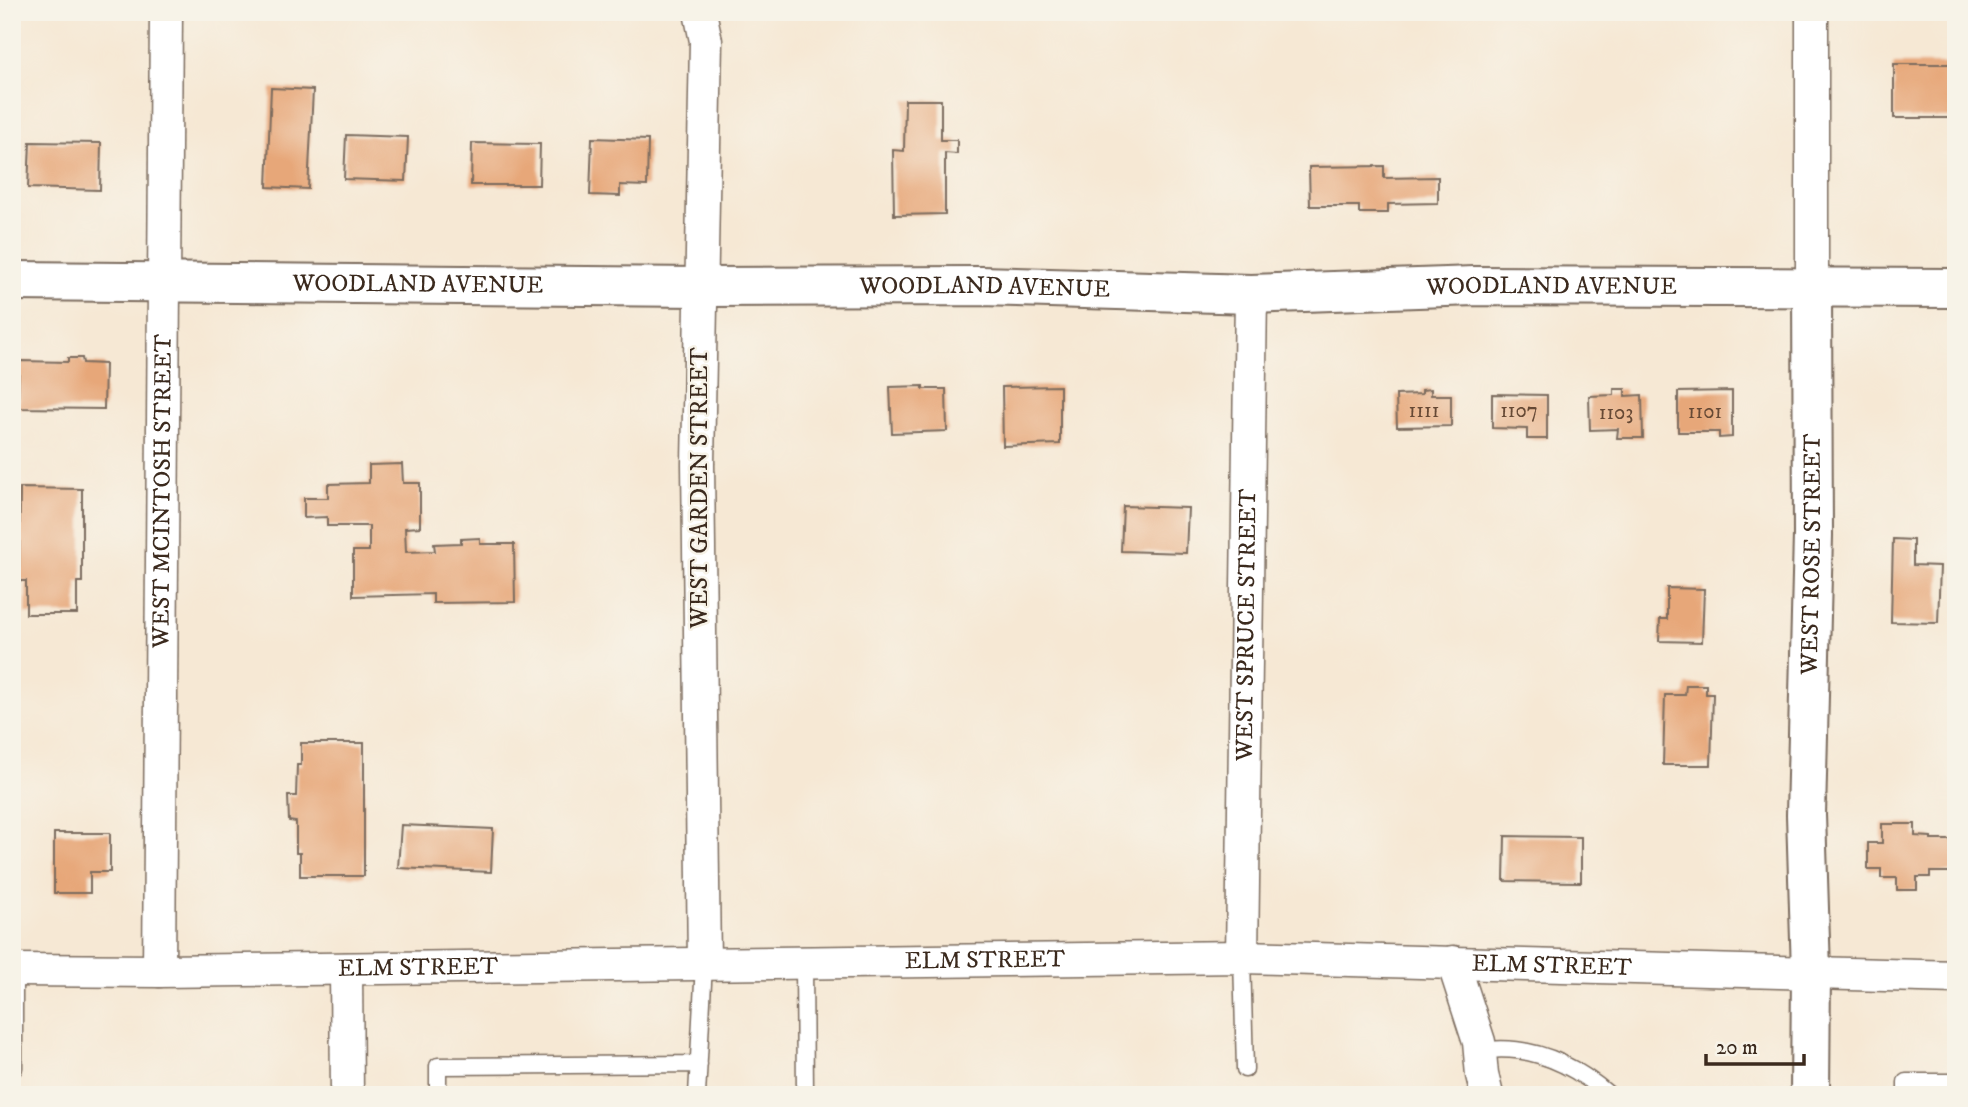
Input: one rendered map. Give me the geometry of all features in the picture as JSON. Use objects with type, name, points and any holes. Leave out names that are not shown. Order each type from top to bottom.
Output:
[{"type":"street","name":"WEST MCINTOSH STREET","points":[[159,971],[166,12]]},
{"type":"street","name":"WEST GARDEN STREET","points":[[700,12],[706,41],[698,464],[704,964]]},
{"type":"street","name":"WEST ROSE STREET","points":[[1810,1095],[1811,971],[1806,815],[1813,535],[1812,12]]},
{"type":"street","name":"WOODLAND AVENUE","points":[[12,281],[701,287],[981,286],[1251,293],[1474,286],[1956,288]]},
{"type":"street","name":"WEST SPRUCE STREET","points":[[1242,957],[1251,293]]},
{"type":"street","name":"ELM STREET","points":[[13,970],[159,971],[1242,957],[1956,977]]},
{"type":"street","points":[[1453,962],[1479,1042],[1487,1095]]},
{"type":"street","points":[[346,969],[347,1095]]},
{"type":"lane","points":[[1242,957],[1245,1069]]},
{"type":"lane","points":[[804,963],[805,1095]]},
{"type":"lane","points":[[697,1095],[704,964]]},
{"type":"lane","points":[[13,970],[14,1068]]},
{"type":"lane","points":[[1480,1051],[1528,1051],[1560,1061],[1589,1077],[1609,1095]]},
{"type":"lane","points":[[438,1095],[438,1066],[699,1064]]},
{"type":"lane","points":[[1906,1095],[1906,1082],[1956,1082]]},
{"type":"building","points":[[1894,64],[1956,64],[1956,118],[1894,118]]},
{"type":"building","points":[[271,88],[313,90],[308,189],[267,187]]},
{"type":"building","points":[[905,100],[941,100],[941,140],[957,140],[957,154],[945,153],[945,214],[894,215],[893,150],[904,151]]},
{"type":"building","points":[[346,135],[408,137],[406,181],[344,179]]},
{"type":"building","points":[[592,138],[648,140],[647,186],[620,185],[620,196],[590,195]]},
{"type":"building","points":[[30,142],[101,143],[100,190],[28,188]]},
{"type":"building","points":[[472,143],[540,144],[539,185],[471,185]]},
{"type":"building","points":[[1384,166],[1384,178],[1438,177],[1438,203],[1388,204],[1388,213],[1359,213],[1359,206],[1310,206],[1309,167]]},
{"type":"building","points":[[68,358],[82,358],[83,363],[105,364],[104,409],[18,408],[19,361],[68,362]]},
{"type":"building","points":[[923,386],[923,389],[946,389],[947,431],[892,433],[890,387]]},
{"type":"building","points":[[1060,386],[1060,444],[1003,446],[1002,387]]},
{"type":"building","points":[[1431,389],[1431,395],[1451,395],[1451,426],[1397,427],[1396,395],[1422,394],[1422,390]]},
{"type":"building","points":[[1614,389],[1625,389],[1625,396],[1642,395],[1643,438],[1617,438],[1618,429],[1590,430],[1589,396],[1614,395]]},
{"type":"building","points":[[1732,391],[1732,437],[1719,438],[1719,432],[1678,432],[1678,392]]},
{"type":"building","points":[[1492,394],[1547,395],[1547,439],[1527,439],[1527,429],[1492,428]]},
{"type":"building","points":[[402,464],[403,483],[420,483],[420,527],[405,528],[406,552],[435,551],[434,544],[461,543],[461,539],[480,538],[480,544],[514,544],[515,602],[433,603],[433,594],[353,596],[353,551],[369,551],[369,526],[327,526],[327,517],[304,518],[304,498],[328,498],[328,484],[369,483],[369,465]]},
{"type":"building","points":[[20,488],[82,489],[82,582],[77,582],[77,614],[26,614],[26,581],[19,581]]},
{"type":"building","points":[[1123,506],[1188,508],[1186,553],[1121,551]]},
{"type":"building","points":[[1893,539],[1913,540],[1913,565],[1940,566],[1938,623],[1891,622]]},
{"type":"building","points":[[1667,588],[1704,589],[1702,642],[1659,641],[1660,619],[1667,619]]},
{"type":"building","points":[[1686,685],[1706,685],[1706,694],[1713,694],[1711,765],[1663,765],[1665,695],[1685,695]]},
{"type":"building","points":[[301,743],[364,743],[364,876],[300,876],[300,853],[296,853],[296,822],[289,821],[288,796],[296,796]]},
{"type":"building","points":[[1882,824],[1915,824],[1915,836],[1931,837],[1931,840],[1956,840],[1956,872],[1930,872],[1930,877],[1917,877],[1917,890],[1897,890],[1897,878],[1881,878],[1881,869],[1868,869],[1868,843],[1882,843]]},
{"type":"building","points":[[401,825],[493,829],[491,872],[398,868]]},
{"type":"building","points":[[54,833],[110,833],[110,872],[90,872],[90,893],[54,893]]},
{"type":"building","points":[[1505,836],[1581,837],[1581,882],[1504,881]]}]
